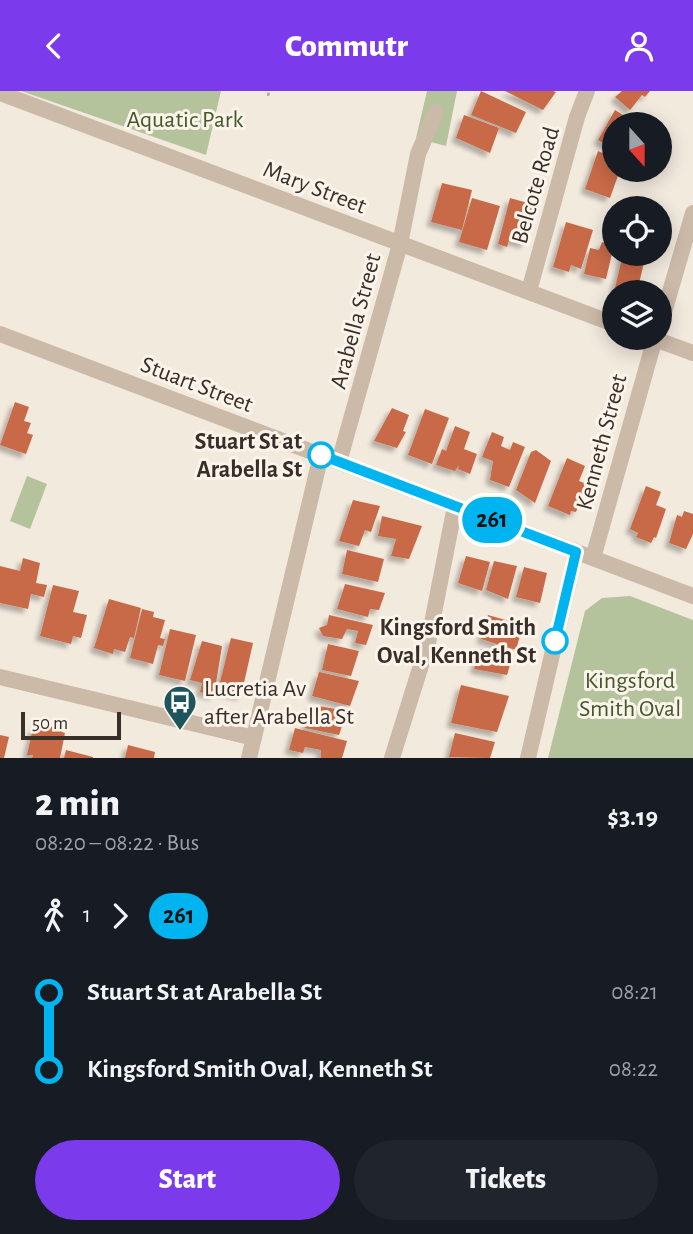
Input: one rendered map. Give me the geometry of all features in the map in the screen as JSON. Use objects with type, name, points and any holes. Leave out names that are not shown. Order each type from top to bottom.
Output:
[{"type":"street","name":"Belcote Road","points":[[528,291],[577,117],[587,91]]},
{"type":"street","name":"Mary Street","points":[[0,93],[602,319]]},
{"type":"street","name":"Arabella Street","points":[[339,462],[400,244],[418,155],[436,112]]},
{"type":"street","points":[[672,285],[693,213]]},
{"type":"street","name":"Stuart Street","points":[[0,334],[693,596]]},
{"type":"street","points":[[672,345],[693,353]]},
{"type":"street","name":"Kenneth Street","points":[[593,558],[651,350]]},
{"type":"street","points":[[249,758],[321,455]]},
{"type":"street","points":[[392,758],[429,643],[456,506]]},
{"type":"street","points":[[528,758],[576,552]]},
{"type":"street","points":[[0,677],[254,739]]},
{"type":"path","points":[[268,96],[269,91]]},
{"type":"green space","name":"Aquatic Park","points":[[21,91],[221,91],[206,155]]},
{"type":"green space","points":[[427,91],[457,91],[446,146],[416,138]]},
{"type":"green space","points":[[27,476],[47,484],[30,529],[10,521]]},
{"type":"green space","name":"Kingsford Smith Oval","points":[[630,596],[693,620],[693,758],[548,758],[585,611],[602,598]]},
{"type":"building","points":[[481,91],[526,112],[516,133],[471,115]]},
{"type":"building","points":[[505,91],[553,91],[556,92],[543,110]]},
{"type":"building","points":[[622,91],[650,91],[645,97],[642,95],[630,110],[615,97]]},
{"type":"building","points":[[464,115],[499,128],[490,153],[456,138]]},
{"type":"building","points":[[598,151],[602,153],[602,182],[616,182],[611,196],[585,189]]},
{"type":"building","points":[[442,183],[472,190],[462,230],[431,222]]},
{"type":"building","points":[[472,198],[500,206],[487,250],[459,242]]},
{"type":"building","points":[[510,198],[535,205],[525,244],[509,240],[507,247],[498,244]]},
{"type":"building","points":[[566,222],[593,230],[581,269],[571,265],[569,272],[553,267]]},
{"type":"building","points":[[602,242],[602,266],[609,266],[606,279],[584,274],[590,248],[599,250]]},
{"type":"building","points":[[620,266],[643,266],[640,280],[617,280]]},
{"type":"building","points":[[15,402],[29,407],[24,421],[31,423],[27,433],[33,435],[26,454],[0,445]]},
{"type":"building","points":[[392,408],[409,415],[403,431],[406,432],[397,448],[374,441]]},
{"type":"building","points":[[425,409],[449,418],[432,464],[408,455]]},
{"type":"building","points":[[455,426],[470,432],[464,449],[477,454],[470,474],[458,469],[459,465],[455,471],[436,465],[442,449],[446,451]]},
{"type":"building","points":[[492,432],[504,437],[501,446],[510,450],[513,442],[525,447],[509,487],[490,480],[493,461],[482,457]]},
{"type":"building","points":[[536,450],[551,461],[535,503],[516,490],[531,452]]},
{"type":"building","points":[[567,458],[585,466],[579,481],[587,484],[576,512],[571,511],[570,515],[548,506]]},
{"type":"building","points":[[646,486],[661,492],[656,505],[666,509],[656,538],[654,537],[651,543],[636,537],[638,533],[630,529]]},
{"type":"building","points":[[353,500],[380,506],[371,532],[365,530],[359,546],[339,541]]},
{"type":"building","points":[[684,511],[693,514],[693,534],[686,549],[669,543],[677,515],[682,517]]},
{"type":"building","points":[[382,516],[422,526],[409,559],[391,556],[396,539],[378,536]]},
{"type":"building","points":[[347,550],[384,559],[378,582],[342,574]]},
{"type":"building","points":[[466,556],[490,562],[482,591],[458,583]]},
{"type":"building","points":[[23,558],[40,563],[36,583],[47,585],[44,597],[31,594],[28,609],[0,603],[0,566],[20,571]]},
{"type":"building","points":[[494,561],[517,566],[508,599],[486,590]]},
{"type":"building","points":[[524,567],[547,573],[540,603],[516,597]]},
{"type":"building","points":[[345,584],[385,593],[379,610],[370,609],[368,617],[337,609]]},
{"type":"building","points":[[53,585],[79,591],[73,612],[87,615],[81,638],[73,636],[71,644],[40,636]]},
{"type":"building","points":[[109,599],[141,608],[134,638],[130,637],[125,652],[114,649],[113,654],[94,648]]},
{"type":"building","points":[[142,609],[154,612],[153,617],[165,620],[160,638],[165,639],[163,646],[158,645],[153,664],[130,658]]},
{"type":"building","points":[[329,615],[373,625],[366,645],[355,643],[358,631],[347,629],[342,639],[323,636],[319,628],[327,625]]},
{"type":"building","points":[[488,615],[523,625],[516,650],[481,639]]},
{"type":"building","points":[[170,629],[196,635],[185,681],[159,675]]},
{"type":"building","points":[[231,638],[253,643],[241,696],[218,690]]},
{"type":"building","points":[[202,641],[222,646],[214,696],[200,692],[202,683],[190,680]]},
{"type":"building","points":[[328,644],[359,651],[351,676],[322,670]]},
{"type":"building","points":[[481,649],[513,655],[507,675],[474,669]]},
{"type":"building","points":[[319,672],[359,681],[350,706],[312,696]]},
{"type":"building","points":[[461,685],[509,696],[497,732],[451,723]]},
{"type":"building","points":[[313,705],[347,711],[339,735],[305,728]]},
{"type":"building","points":[[38,724],[63,729],[62,732],[65,733],[60,758],[32,758],[33,755],[27,755],[33,728],[36,729]]},
{"type":"building","points":[[295,728],[347,741],[342,758],[321,758],[321,750],[305,747],[303,753],[289,750]]},
{"type":"building","points":[[455,733],[495,742],[490,758],[449,757]]},
{"type":"building","points":[[0,735],[9,737],[4,758],[0,758]]},
{"type":"building","points":[[128,745],[155,752],[154,758],[125,758]]},
{"type":"building","points":[[66,750],[93,757],[93,758],[64,758]]},
{"type":"bus line","name":"261","points":[[321,455],[576,552],[555,641]]},
{"type":"place","name":"Stuart St at Arabella St","points":[[321,455]]},
{"type":"place","name":"Kingsford Smith Oval, Kenneth St","points":[[555,641]]},
{"type":"place","name":"Lucretia Av after Arabella St","points":[[180,732]]}]
